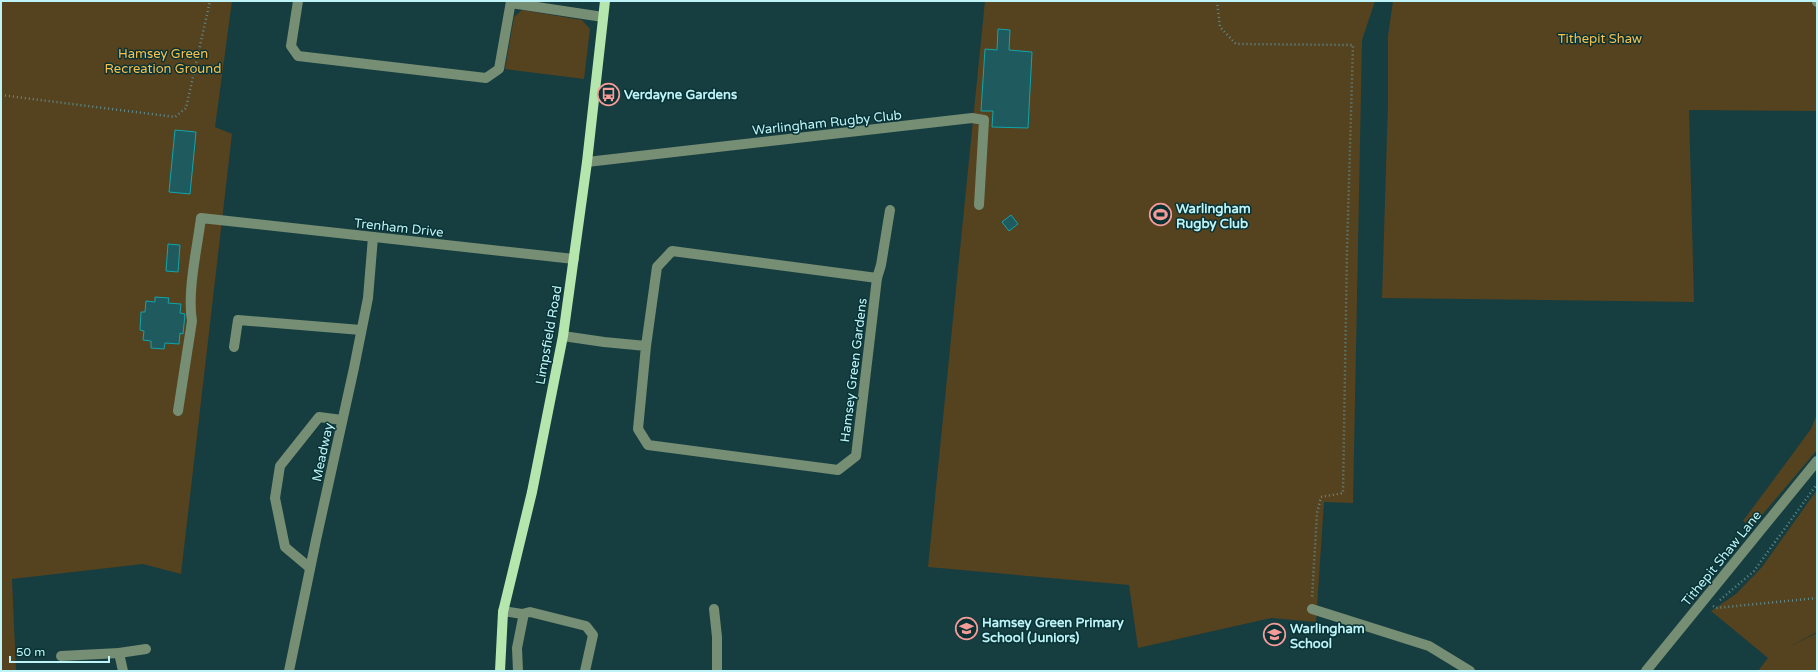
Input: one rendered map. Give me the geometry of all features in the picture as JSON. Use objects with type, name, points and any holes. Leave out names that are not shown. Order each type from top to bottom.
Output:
[{"type":"main road","name":"Limpsfield Road","points":[[500,671],[503,611],[532,492],[563,336],[588,162],[605,1]]},
{"type":"street","points":[[298,1],[291,46],[298,56],[486,78],[498,69],[511,2],[603,17]]},
{"type":"street","name":"Warlingham Rugby Club","points":[[588,162],[972,118],[984,120],[979,205]]},
{"type":"street","points":[[877,278],[881,265],[890,210]]},
{"type":"street","name":"Trenham Drive","points":[[178,411],[192,321],[190,310],[201,218],[574,259]]},
{"type":"street","name":"Meadway","points":[[289,671],[368,298],[373,238]]},
{"type":"street","name":"Hamsey Green Gardens","points":[[672,251],[877,278],[856,456],[838,470],[648,445],[638,429],[646,346],[657,267],[672,251]]},
{"type":"street","points":[[234,347],[238,320],[361,330]]},
{"type":"street","points":[[563,336],[646,346]]},
{"type":"street","points":[[310,568],[285,547],[275,498],[280,466],[319,417],[342,420]]},
{"type":"street","name":"Tithepit Shaw Lane","points":[[1646,671],[1817,461]]},
{"type":"street","points":[[714,608],[717,637],[717,671]]},
{"type":"street","points":[[1312,609],[1428,646],[1470,671]]},
{"type":"street","points":[[503,611],[522,614],[530,612],[586,626],[593,635],[585,671]]},
{"type":"street","points":[[518,671],[517,648],[523,618],[522,614]]},
{"type":"street","points":[[61,656],[118,653],[146,649]]},
{"type":"street","points":[[118,653],[123,671]]},
{"type":"path","points":[[1,95],[175,117],[186,108],[210,1]]},
{"type":"path","points":[[1217,1],[1220,27],[1236,44],[1353,44],[1347,250],[1344,493],[1321,497],[1317,513],[1312,609]]},
{"type":"path","points":[[1719,600],[1754,572],[1817,484]]},
{"type":"path","points":[[1710,608],[1713,605],[1716,608],[1817,598]]},
{"type":"green space","name":"Hamsey Green Recreation Ground","points":[[1,1],[232,1],[215,127],[232,134],[181,574],[143,564],[12,579],[16,671],[1,671]]},
{"type":"green space","name":"Warlingham Rugby Club","points":[[985,1],[1375,1],[1362,40],[1353,503],[1324,502],[1316,622],[1271,618],[1138,648],[1129,585],[928,567]]},
{"type":"green space","name":"Tithepit Shaw","points":[[1393,1],[1813,1],[1817,7],[1817,111],[1689,110],[1694,302],[1382,298],[1388,103],[1388,36]]},
{"type":"green space","points":[[522,10],[582,20],[590,29],[584,79],[505,69],[514,17]]},
{"type":"green space","points":[[1817,414],[1817,450],[1752,527],[1743,521],[1811,429]]},
{"type":"green space","points":[[1817,490],[1817,632],[1789,647],[1817,633],[1817,671],[1758,671],[1768,658],[1711,611],[1736,594],[1762,567]]},
{"type":"building","points":[[998,29],[1010,30],[1009,50],[1032,52],[1028,128],[992,127],[993,111],[981,111],[985,49],[997,50]]},
{"type":"building","points":[[175,130],[196,132],[190,194],[169,192]]},
{"type":"building","points":[[1011,215],[1018,224],[1009,231],[1002,222]]},
{"type":"building","points":[[168,244],[180,245],[178,272],[166,271]]},
{"type":"building","points":[[155,297],[169,298],[168,303],[181,304],[180,313],[185,314],[183,334],[180,333],[179,344],[165,343],[164,349],[151,348],[151,341],[143,340],[144,331],[140,330],[141,312],[145,312],[146,301],[155,302]]},
{"type":"place","name":"Verdayne Gardens","points":[[608,94]]},
{"type":"place","name":"Warlingham Rugby Club","points":[[1160,215]]},
{"type":"place","name":"Hamsey Green Primary School (Juniors)","points":[[966,629]]},
{"type":"place","name":"Warlingham School","points":[[1274,635]]}]
